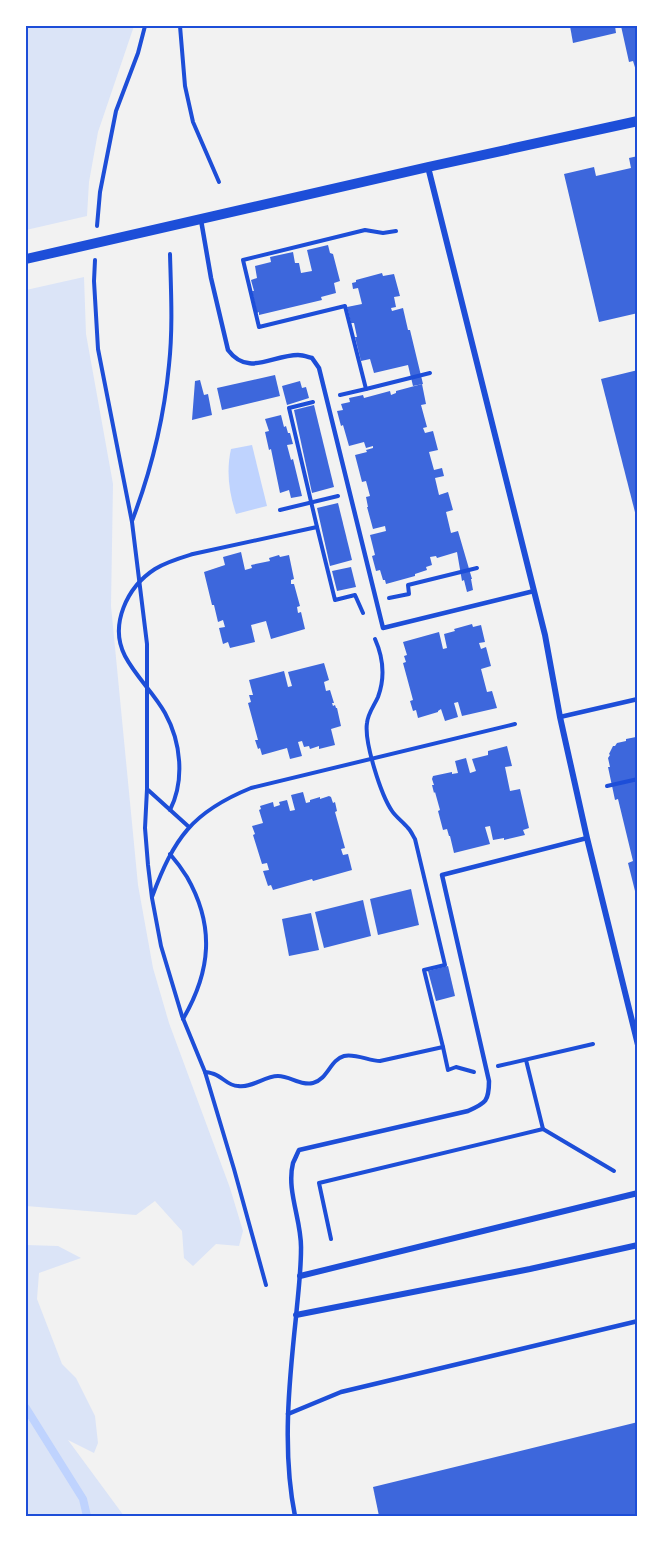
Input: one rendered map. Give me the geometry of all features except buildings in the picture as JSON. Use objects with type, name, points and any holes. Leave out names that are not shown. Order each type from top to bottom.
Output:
[{"type":"street","points":[[26,259],[638,121]]},
{"type":"street","points":[[428,167],[545,635],[560,717],[587,838],[638,1045]]},
{"type":"street","points":[[300,1276],[638,1192]]},
{"type":"street","points":[[296,1315],[530,1269],[638,1245]]},
{"type":"lane","points":[[201,220],[211,278],[228,350],[235,359],[245,364],[260,364],[300,355],[312,358],[319,368],[383,628],[534,591]]},
{"type":"lane","points":[[560,717],[638,699]]},
{"type":"lane","points":[[295,1516],[290,1491],[288,1414],[302,1245],[292,1184],[293,1164],[299,1150],[468,1111],[483,1105],[489,1094],[486,1070],[442,875],[587,838]]},
{"type":"lane","points":[[288,1414],[341,1392],[638,1321]]},
{"type":"path","points":[[97,236],[100,192],[116,111],[138,53],[145,26]]},
{"type":"path","points":[[180,26],[185,86],[194,122],[219,182]]},
{"type":"path","points":[[132,522],[145,487],[158,438],[169,365],[172,314],[170,254]]},
{"type":"path","points":[[95,259],[98,349],[132,522],[147,644],[145,828],[152,898],[161,946],[183,1019],[205,1072],[266,1285]]},
{"type":"path","points":[[366,389],[430,373]]},
{"type":"path","points":[[280,510],[350,493]]},
{"type":"path","points":[[170,810],[176,798],[178,782],[179,756],[174,736],[165,713],[125,656],[118,632],[120,615],[126,599],[147,574],[174,560],[193,554],[317,527],[335,600],[355,595],[367,622]]},
{"type":"path","points":[[359,605],[410,594],[408,585],[477,568]]},
{"type":"path","points":[[374,637],[382,665],[382,683],[367,722],[366,735],[378,780],[392,811],[415,839],[445,965],[424,970],[448,1070],[456,1067],[472,1073],[593,1044]]},
{"type":"path","points":[[152,898],[170,854],[189,827],[212,807],[233,796],[251,788],[515,724]]},
{"type":"path","points":[[607,786],[638,779]]},
{"type":"path","points":[[147,789],[189,827]]},
{"type":"path","points":[[170,854],[186,876],[198,901],[206,929],[206,957],[201,978],[194,1001],[183,1019]]},
{"type":"path","points":[[205,1072],[215,1074],[231,1085],[239,1087],[274,1076],[282,1076],[308,1084],[324,1077],[336,1060],[343,1056],[380,1061],[442,1047]]},
{"type":"path","points":[[526,1060],[543,1129]]},
{"type":"path","points":[[331,1239],[319,1183],[543,1129],[614,1171]]},
{"type":"shaded area","points":[[26,26],[134,26],[98,132],[89,182],[87,216],[26,230]]},
{"type":"shaded area","points":[[84,277],[86,334],[113,484],[111,606],[138,885],[153,968],[169,1023],[230,1188],[243,1231],[239,1246],[216,1244],[193,1266],[184,1258],[182,1231],[155,1201],[136,1215],[26,1206],[26,290]]},
{"type":"shaded area","points":[[26,1245],[58,1246],[81,1258],[39,1273],[37,1299],[62,1364],[76,1378],[95,1416],[98,1443],[94,1453],[68,1440],[124,1516],[26,1516]]},
{"type":"water","points":[[252,445],[267,506],[236,514],[229,482],[231,449]]},
{"type":"waterway","points":[[26,1408],[83,1499],[87,1516]]}]
